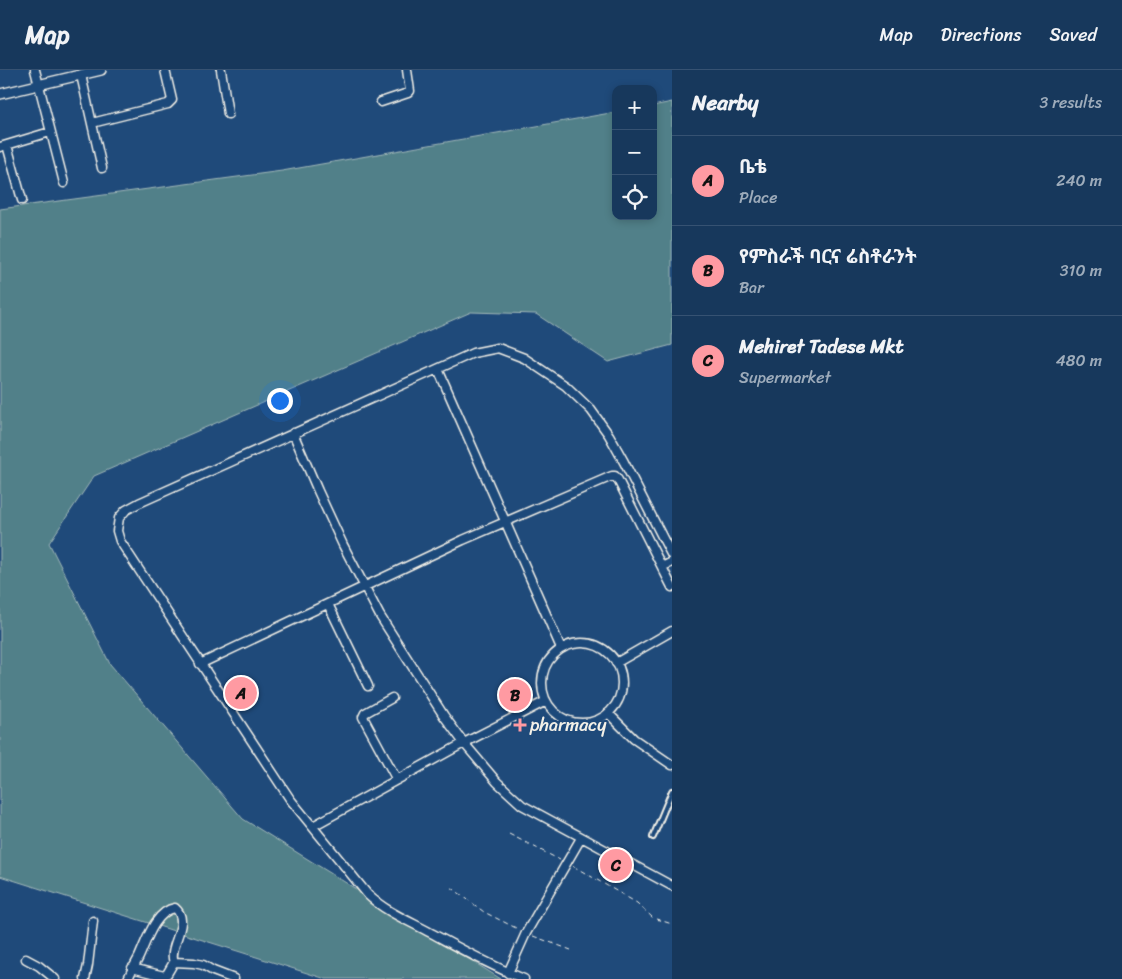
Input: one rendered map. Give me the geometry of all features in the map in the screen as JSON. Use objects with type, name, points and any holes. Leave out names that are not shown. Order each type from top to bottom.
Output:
[{"type":"street","points":[[35,70],[64,183]]},
{"type":"street","points":[[0,94],[101,70]]},
{"type":"street","points":[[92,123],[168,104],[172,100],[165,70]]},
{"type":"street","points":[[221,70],[228,114]]},
{"type":"street","points":[[381,102],[410,91],[407,70]]},
{"type":"street","points":[[81,75],[102,168]]},
{"type":"street","points":[[22,200],[4,146],[50,132]]},
{"type":"street","points":[[524,979],[508,973],[396,915],[376,902],[290,799],[200,664],[120,541],[117,531],[120,518],[126,510],[139,503],[473,353],[498,348],[524,358],[566,386],[591,410],[609,435],[672,556]]},
{"type":"street","points":[[438,369],[562,648]]},
{"type":"street","points":[[294,434],[318,492],[380,616],[444,716],[464,743],[497,782],[522,805],[672,886]]},
{"type":"street","points":[[200,664],[504,521],[612,476],[615,476],[672,587]]},
{"type":"street","points":[[662,568],[672,562]]},
{"type":"street","points":[[328,604],[368,686]]},
{"type":"street","points":[[616,663],[672,631]]},
{"type":"street","points":[[575,642],[593,644],[604,649],[616,663],[619,668],[622,688],[617,702],[602,718],[590,722],[573,722],[555,713],[546,701],[541,686],[542,672],[548,659],[562,648],[575,642]]},
{"type":"street","points":[[392,698],[365,712],[363,718],[398,780]]},
{"type":"street","points":[[314,826],[464,743],[546,701]]},
{"type":"street","points":[[608,713],[634,740],[672,765]]},
{"type":"street","points":[[508,973],[526,933],[581,838]]},
{"type":"street","points":[[128,979],[132,968],[152,928],[164,913],[175,908],[180,914],[181,920],[172,956],[174,962],[167,974],[164,976],[132,968]]},
{"type":"street","points":[[85,979],[93,920]]},
{"type":"street","points":[[26,959],[56,979]]},
{"type":"street","points":[[174,962],[203,965],[234,979]]},
{"type":"lane","points":[[653,837],[672,791]]},
{"type":"path","points":[[510,834],[567,863],[636,903],[653,918],[672,924]]},
{"type":"path","points":[[451,887],[484,912],[526,933],[571,950]]},
{"type":"green space","points":[[672,102],[672,345],[608,362],[536,314],[471,312],[94,476],[49,543],[110,664],[243,819],[501,979],[326,979],[0,876],[0,209],[282,171],[612,113],[612,220],[657,220],[657,105]]},
{"type":"place","name":"ቤቴ","points":[[241,693]]},
{"type":"place","name":"የምስራች ባርና ሬስቶራንት","points":[[515,695]]},
{"type":"place","name":"pharmacy","points":[[520,725]]},
{"type":"place","name":"Mehiret Tadese Mkt","points":[[616,865]]}]
